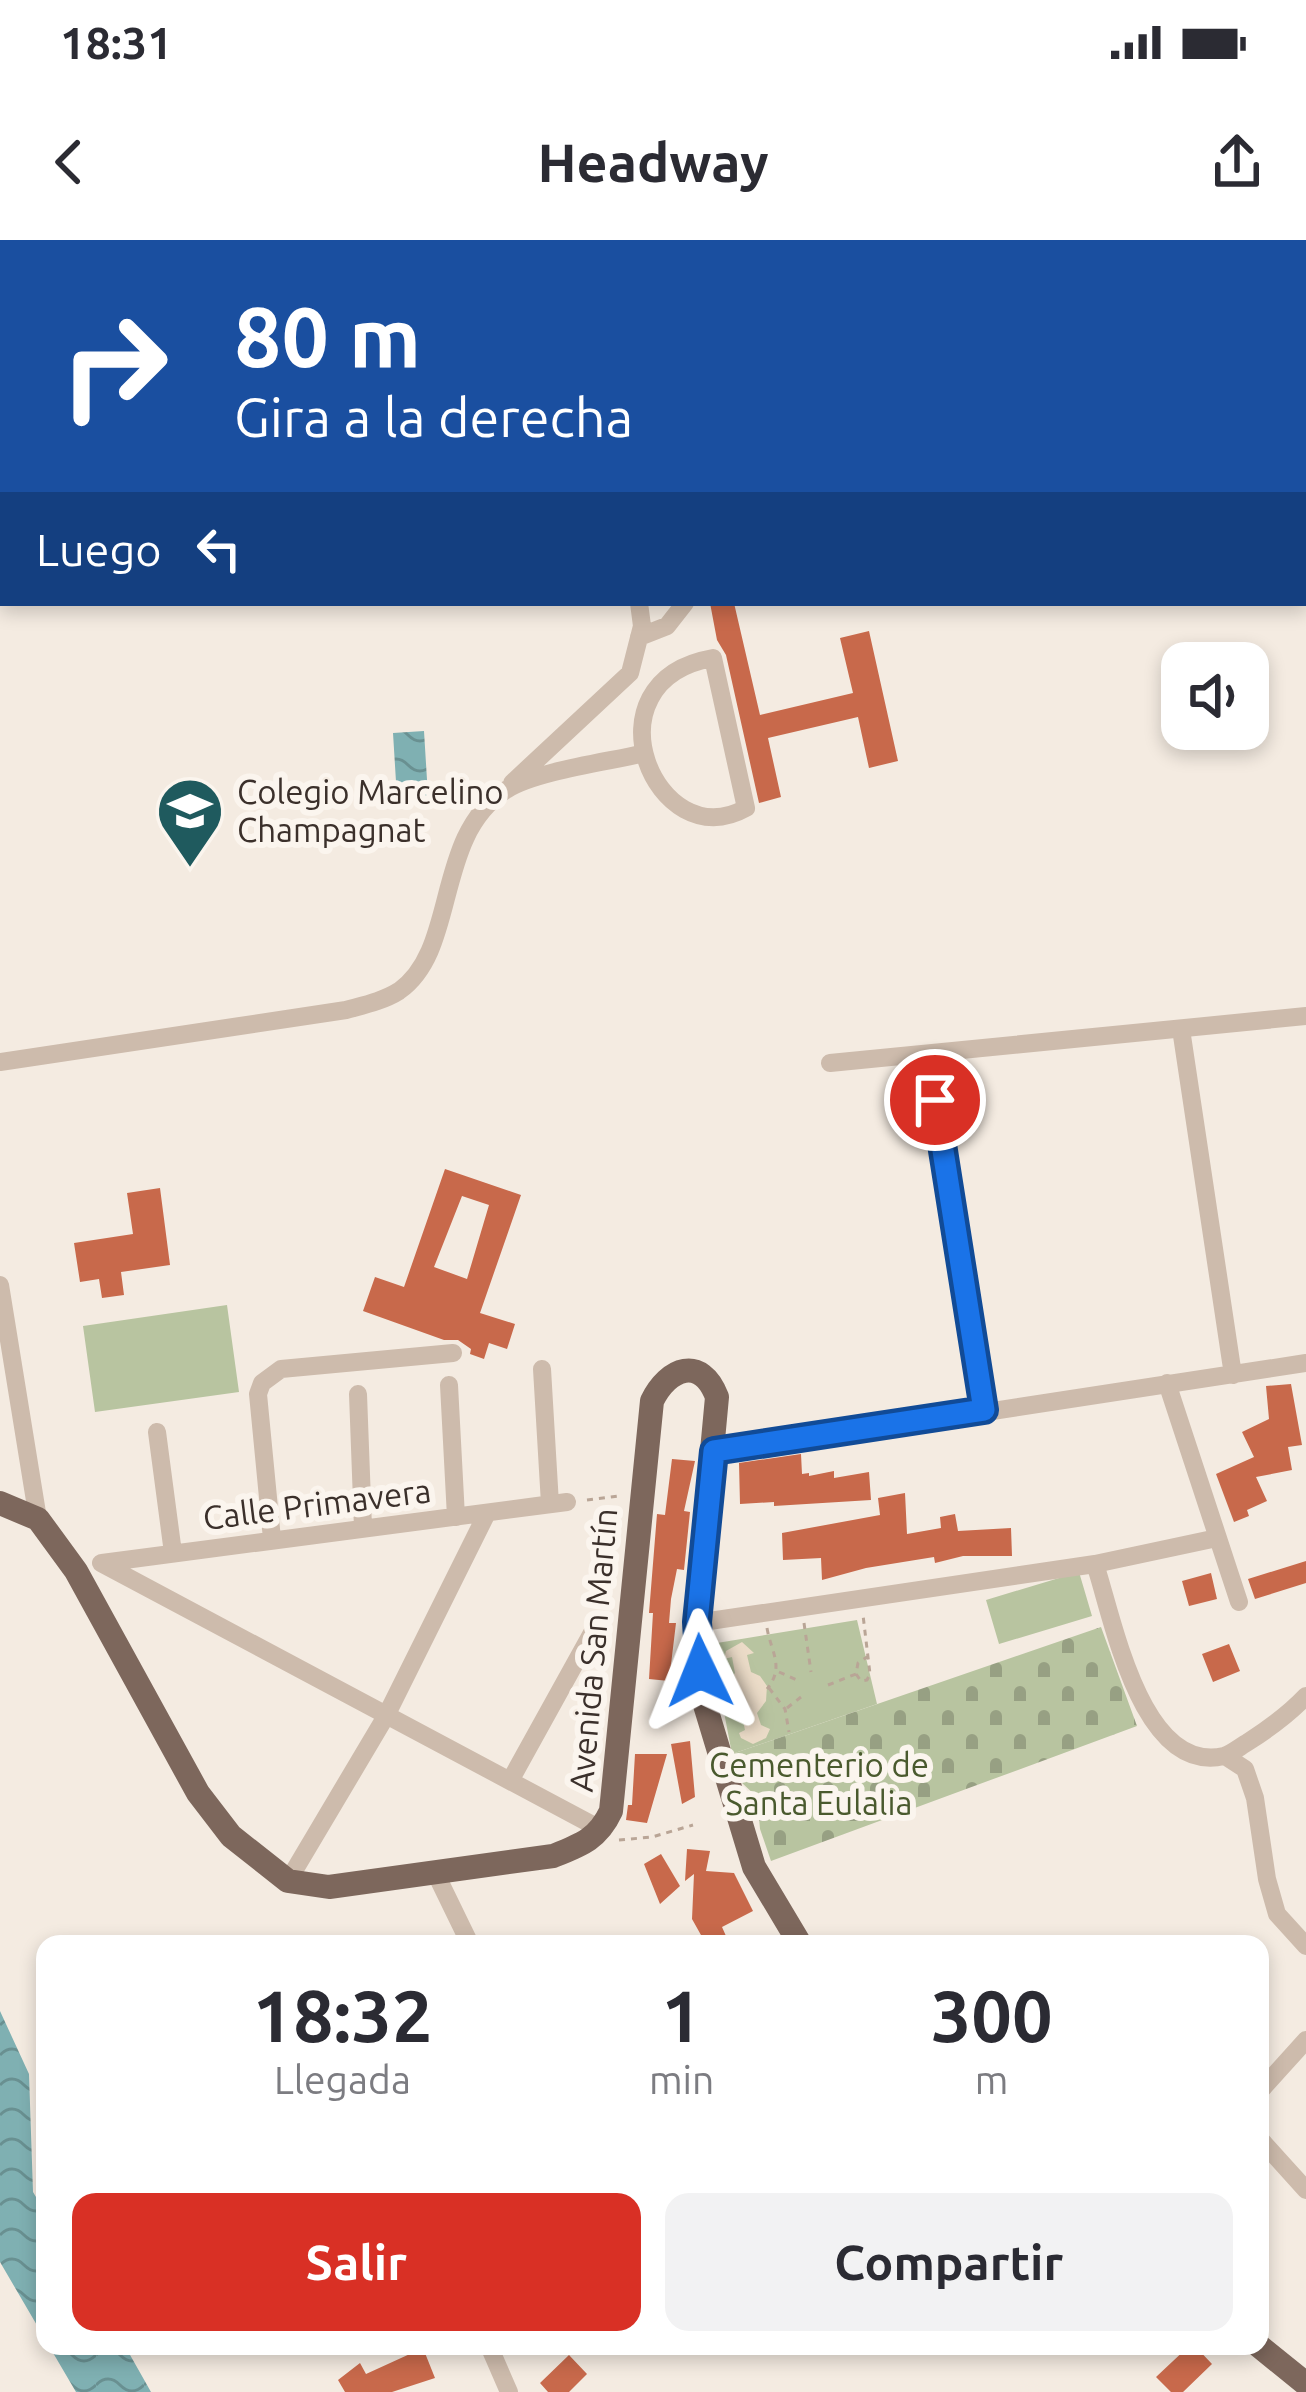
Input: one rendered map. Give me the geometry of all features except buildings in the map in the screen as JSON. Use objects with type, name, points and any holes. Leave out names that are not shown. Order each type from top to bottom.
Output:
[{"type":"main road","name":"Avenida San Martín","points":[[595,1837],[615,1793],[652,1401],[662,1379],[680,1371],[700,1374],[717,1396],[697,1622],[705,1705],[746,1845],[767,1895],[794,1935]]},
{"type":"main road","points":[[0,1503],[38,1519],[88,1567],[198,1792],[232,1836],[287,1881],[329,1887],[553,1856],[595,1837]]},
{"type":"main road","points":[[1269,2354],[1306,2384]]},
{"type":"street","points":[[0,1062],[346,1010],[383,1000],[403,988],[426,962],[461,846],[488,804],[629,673],[639,637],[639,606]]},
{"type":"street","points":[[639,637],[667,626],[683,606]]},
{"type":"street","points":[[713,658],[746,808],[719,817],[688,811],[660,787],[641,754],[646,717],[662,681],[692,662],[713,658]]},
{"type":"street","points":[[505,790],[641,754]]},
{"type":"street","points":[[830,1064],[1306,1016]]},
{"type":"street","points":[[1181,1030],[1233,1375]]},
{"type":"street","points":[[928,1056],[984,1410]]},
{"type":"street","points":[[0,1285],[38,1519]]},
{"type":"street","points":[[272,1539],[259,1399],[262,1383],[281,1369],[453,1353]]},
{"type":"street","points":[[714,1451],[1306,1363]]},
{"type":"street","points":[[542,1370],[559,1503]]},
{"type":"street","points":[[1167,1384],[1239,1602]]},
{"type":"street","points":[[449,1385],[456,1517]]},
{"type":"street","points":[[358,1394],[363,1528]]},
{"type":"street","points":[[157,1432],[173,1553]]},
{"type":"street","name":"Calle Primavera","points":[[88,1567],[559,1503]]},
{"type":"street","points":[[287,1881],[386,1716],[488,1513]]},
{"type":"street","points":[[697,1622],[1095,1564],[1217,1538]]},
{"type":"street","points":[[1095,1564],[1138,1696],[1159,1730],[1176,1748],[1225,1756],[1245,1769],[1277,1914],[1306,1946]]},
{"type":"street","points":[[88,1567],[510,1781],[595,1837]]},
{"type":"street","points":[[510,1781],[593,1631]]},
{"type":"street","points":[[1225,1756],[1286,1718],[1306,1696]]},
{"type":"street","points":[[435,1872],[466,1935]]},
{"type":"street","points":[[1269,2081],[1306,2041]]},
{"type":"street","points":[[1269,2149],[1306,2190]]},
{"type":"street","points":[[494,2355],[509,2392]]},
{"type":"path","points":[[559,1503],[641,1494]]},
{"type":"path","points":[[860,1600],[870,1656],[867,1680],[861,1681],[856,1674],[858,1663],[870,1656]]},
{"type":"path","points":[[801,1609],[812,1672]]},
{"type":"path","points":[[764,1615],[777,1670],[768,1689],[785,1709],[789,1732]]},
{"type":"path","points":[[777,1670],[800,1681]]},
{"type":"path","points":[[828,1685],[856,1674]]},
{"type":"path","points":[[785,1709],[801,1697]]},
{"type":"path","points":[[595,1837],[652,1837],[693,1825]]},
{"type":"green space","points":[[227,1305],[239,1392],[95,1412],[83,1326]]},
{"type":"green space","points":[[1079,1572],[1092,1616],[999,1644],[986,1600]]},
{"type":"green space","points":[[857,1620],[877,1704],[732,1754],[711,1644]]},
{"type":"green space","name":"Cementerio de Santa Eulalia","points":[[1101,1627],[1137,1726],[771,1861],[760,1829],[757,1797],[741,1782],[732,1754]]},
{"type":"shaded area","points":[[742,1642],[754,1653],[747,1655],[751,1672],[767,1686],[766,1701],[757,1713],[761,1725],[770,1729],[766,1738],[753,1744],[741,1738],[739,1733],[745,1730],[742,1716],[727,1706],[724,1690],[735,1673],[732,1657],[724,1659],[726,1651]]},
{"type":"water","points":[[424,731],[428,796],[397,798],[393,733]]},
{"type":"water","points":[[0,2011],[29,2074],[36,2324],[0,2262]]},
{"type":"water","points":[[54,2355],[130,2355],[151,2392],[76,2392]]},
{"type":"place","name":"Colegio Marcelino Champagnat","points":[[190,870]]},
{"type":"route","points":[[700,1671],[697,1622],[714,1451],[984,1410],[935,1100]]}]
